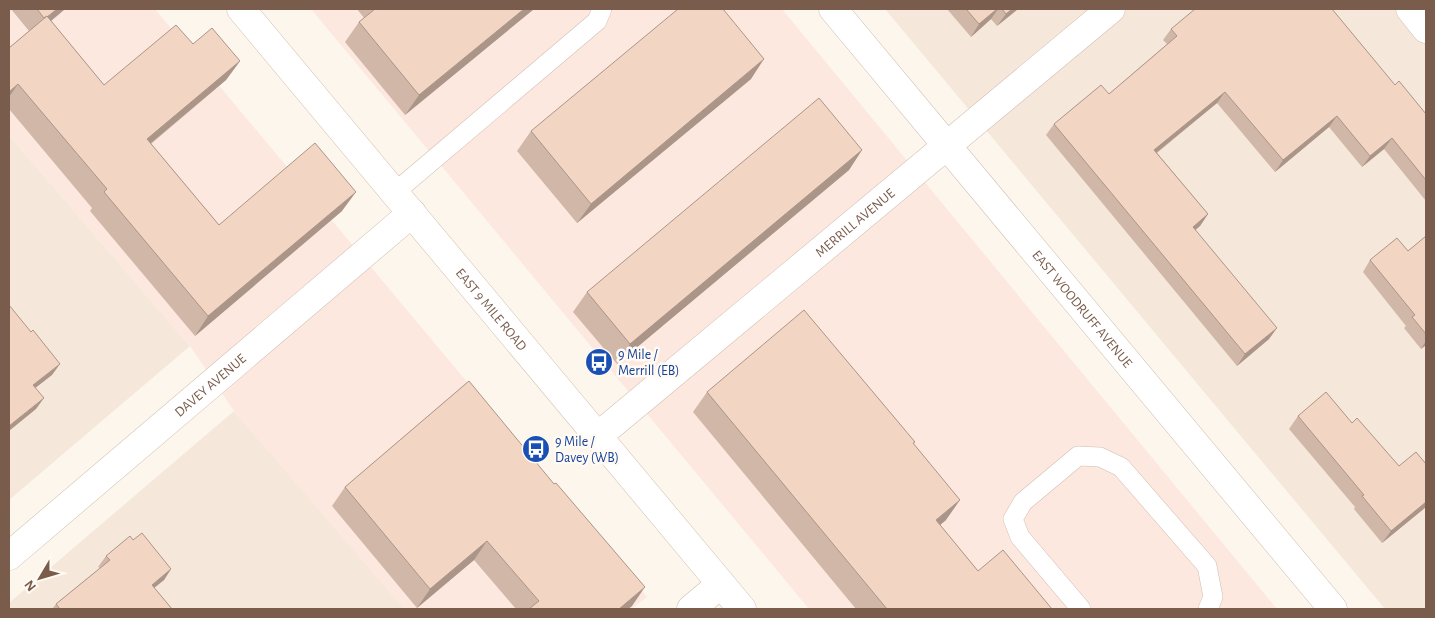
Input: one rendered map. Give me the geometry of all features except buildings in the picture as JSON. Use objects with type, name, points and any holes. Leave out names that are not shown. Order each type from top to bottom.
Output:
[{"type":"street","name":"EAST 9 MILE ROAD","points":[[241,9],[742,609]]},
{"type":"street","name":"EAST WOODRUFF AVENUE","points":[[833,9],[1333,609]]},
{"type":"street","name":"MERRILL AVENUE","points":[[598,436],[1111,9]]},
{"type":"street","points":[[1410,9],[1426,29]]},
{"type":"street","name":"DAVEY AVENUE","points":[[9,556],[412,213]]},
{"type":"street","points":[[692,609],[721,584]]},
{"type":"lane","points":[[394,192],[597,20],[602,9]]},
{"type":"lane","points":[[1081,609],[1020,537],[1013,519],[1023,502],[1078,456],[1100,458],[1121,467],[1207,566],[1213,597],[1208,609]]},
{"type":"shaded area","points":[[9,9],[155,9],[647,597],[631,609],[404,609],[234,411],[190,346],[9,135]]},
{"type":"shaded area","points":[[311,9],[782,9],[1277,609],[809,609]]},
{"type":"shaded area","points":[[885,9],[1426,9],[1426,609],[1385,609]]},
{"type":"shaded area","points":[[9,135],[190,346],[9,500]]},
{"type":"shaded area","points":[[234,411],[406,609],[9,609],[9,603]]},
{"type":"place","name":"9 Mile / Merrill (EB)","points":[[599,362]]},
{"type":"place","name":"9 Mile / Davey (WB)","points":[[536,449]]}]
